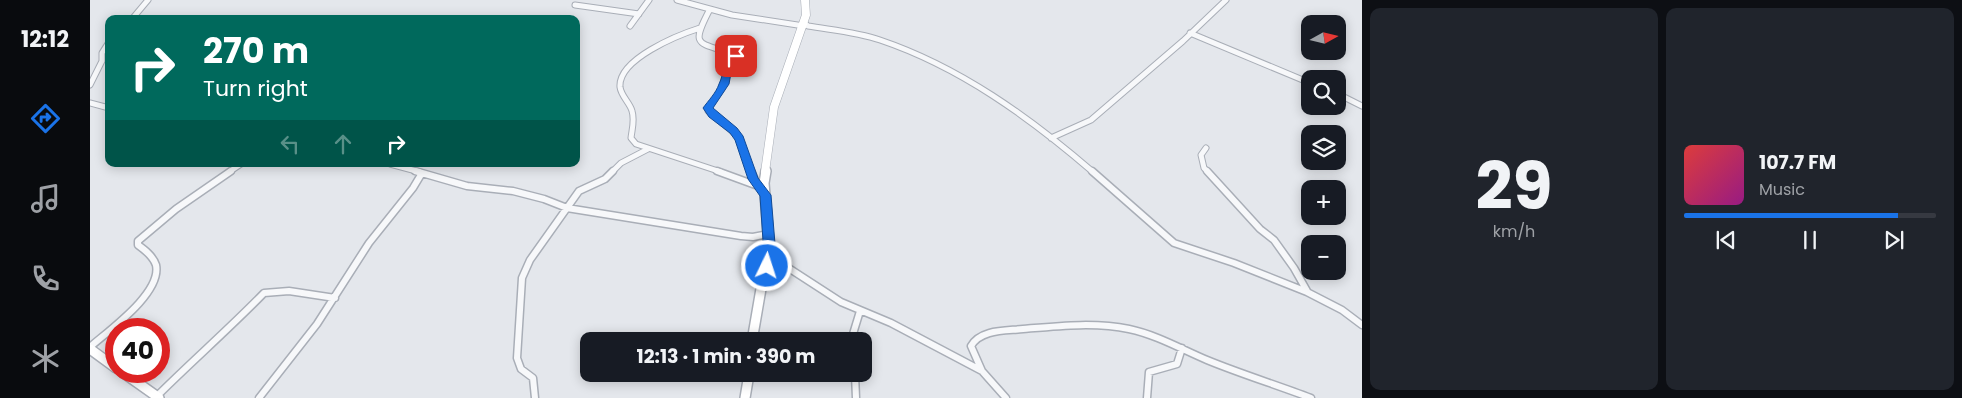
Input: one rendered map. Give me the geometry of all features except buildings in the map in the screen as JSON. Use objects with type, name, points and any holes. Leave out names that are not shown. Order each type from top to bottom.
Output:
[{"type":"main road","points":[[90,348],[105,360]]},
{"type":"main road","points":[[745,398],[748,382]]},
{"type":"street","points":[[135,15],[148,0]]},
{"type":"street","points":[[630,26],[649,0]]},
{"type":"street","points":[[677,0],[732,15],[860,34],[924,56],[987,92],[1028,120],[1174,243],[1234,263],[1307,292],[1342,310],[1362,325]]},
{"type":"street","points":[[754,332],[762,283],[770,256],[764,183],[774,107],[804,25],[805,0]]},
{"type":"street","points":[[1051,138],[1091,120],[1226,0]]},
{"type":"street","points":[[576,5],[639,14]]},
{"type":"street","points":[[710,9],[697,36],[703,44],[734,54],[737,57],[726,73],[722,89],[708,108],[713,115],[734,131],[740,139],[753,179],[766,195]]},
{"type":"street","points":[[700,28],[679,35],[641,55],[627,69],[621,79],[620,88],[633,114],[631,138],[636,144],[648,149],[741,178],[758,186]]},
{"type":"street","points":[[1190,33],[1301,79]]},
{"type":"street","points":[[90,86],[102,61],[102,53],[105,48]]},
{"type":"street","points":[[1346,98],[1362,106]]},
{"type":"street","points":[[90,103],[105,107]]},
{"type":"street","points":[[90,107],[98,106]]},
{"type":"street","points":[[1206,148],[1201,155],[1204,168],[1260,229],[1274,240],[1294,268],[1307,292]]},
{"type":"street","points":[[535,398],[533,378],[522,369],[517,358],[517,326],[522,278],[535,251],[579,191],[605,179],[621,163],[648,149]]},
{"type":"street","points":[[90,348],[139,302],[154,279],[156,268],[154,261],[147,251],[138,245],[138,240],[176,209],[238,167]]},
{"type":"street","points":[[401,167],[467,186],[513,191],[544,199],[567,208],[741,236],[753,237],[768,234]]},
{"type":"street","points":[[259,398],[317,324],[369,243],[413,188],[422,173]]},
{"type":"street","points":[[770,256],[841,302],[891,323],[982,371]]},
{"type":"street","points":[[138,383],[157,397],[199,354],[222,336],[264,293],[269,291],[284,292],[335,298]]},
{"type":"street","points":[[856,332],[860,311]]},
{"type":"street","points":[[1006,398],[982,371],[973,355],[971,346],[973,341],[1002,331],[1080,327],[1128,328],[1153,335],[1217,364],[1311,398]]},
{"type":"street","points":[[1147,398],[1149,372],[1155,368],[1174,366],[1178,363],[1182,348]]},
{"type":"street","points":[[855,382],[856,398]]},
{"type":"route","points":[[736,56],[726,73],[724,84],[708,108],[708,111],[734,131],[740,139],[753,179],[766,195],[770,256],[767,266]]}]
